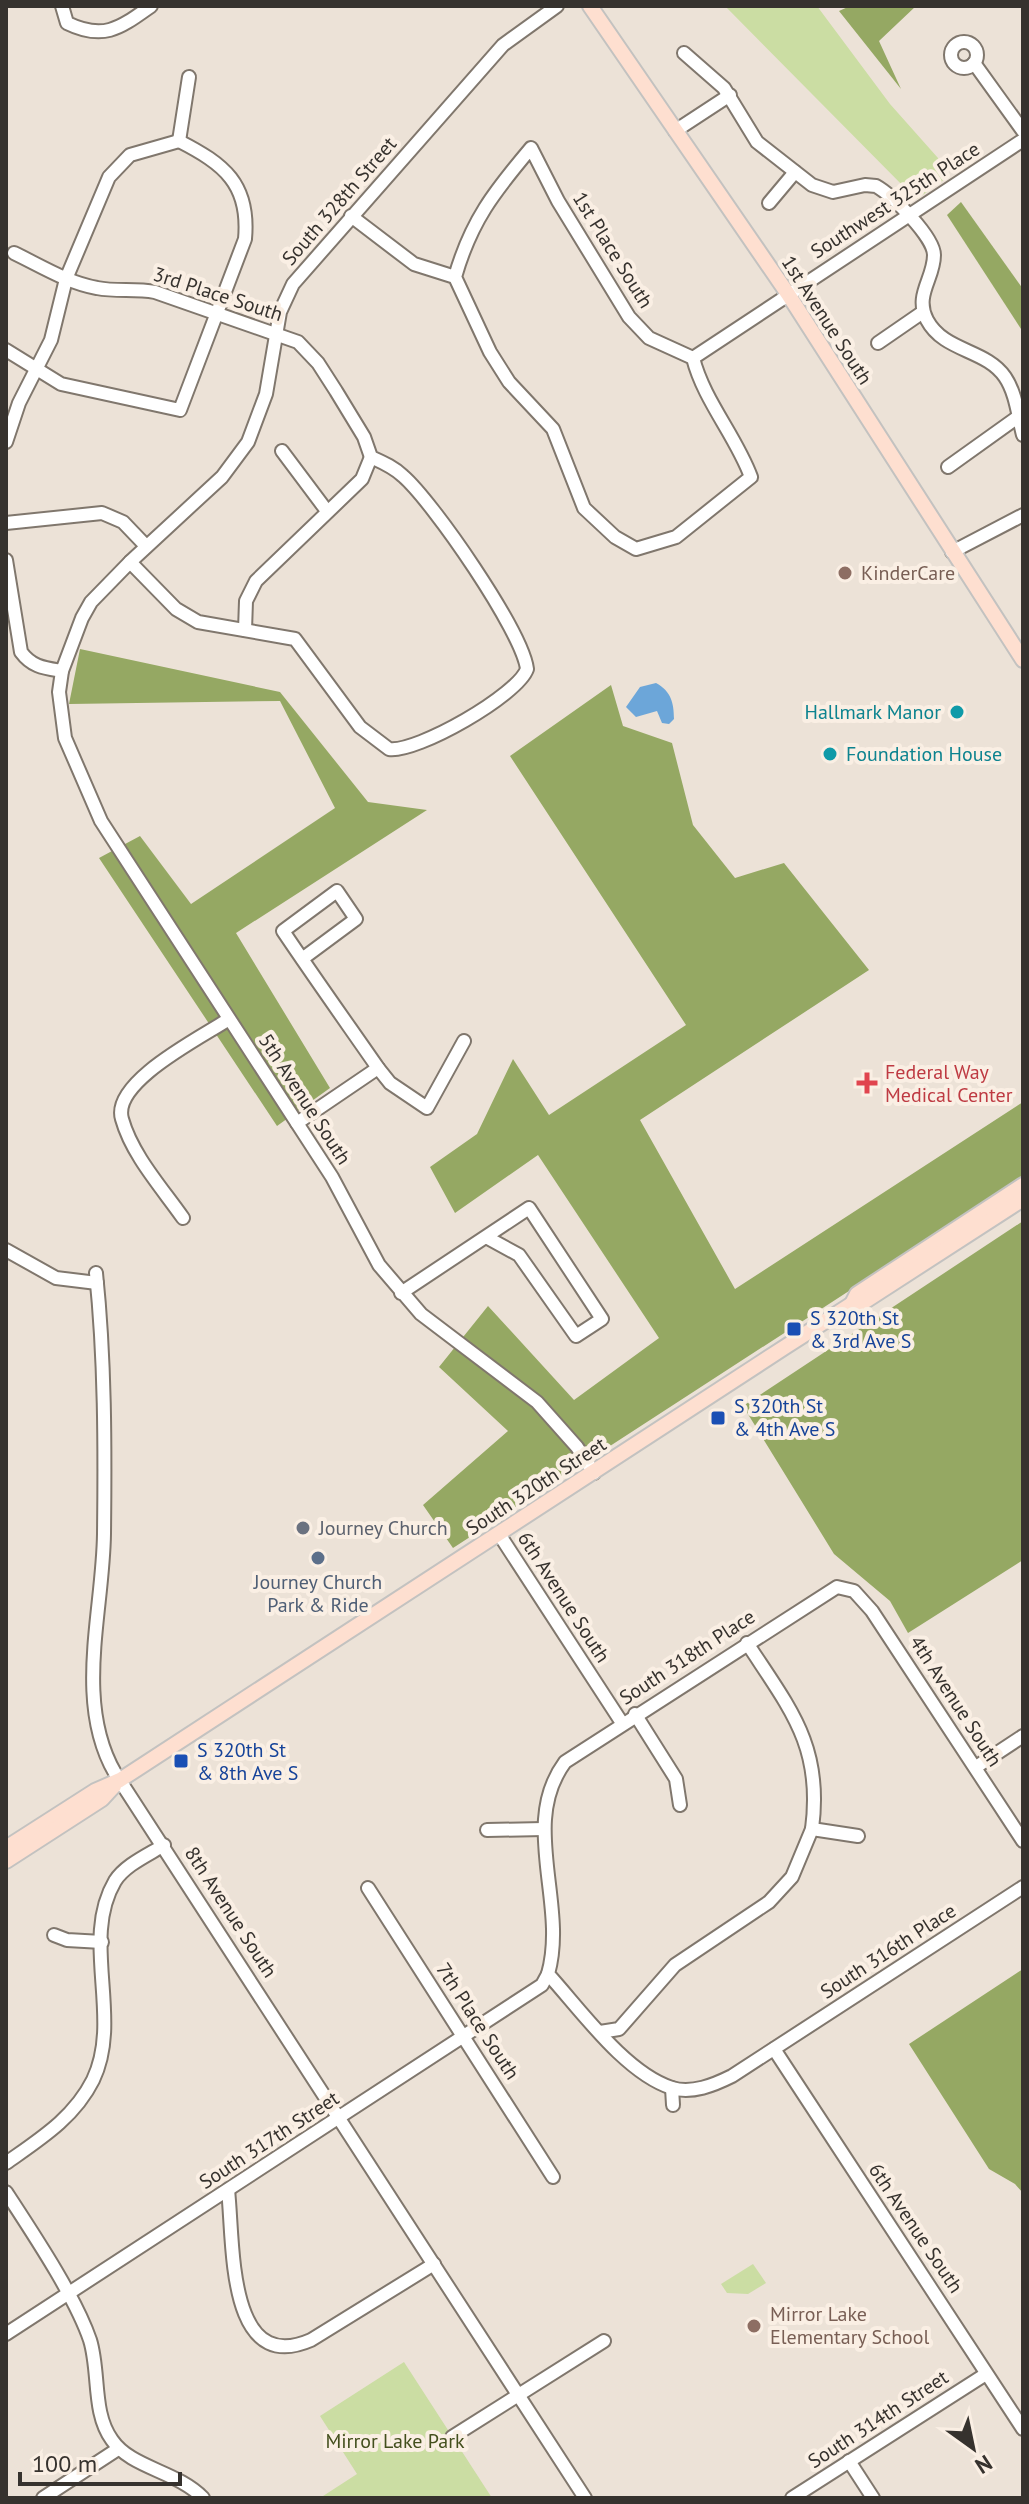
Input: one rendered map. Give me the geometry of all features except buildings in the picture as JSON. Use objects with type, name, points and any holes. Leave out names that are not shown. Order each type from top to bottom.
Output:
[{"type":"main road","name":"1st Avenue South","points":[[590,6],[788,294],[1023,660]]},
{"type":"main road","name":"South 320th Street","points":[[7,1848],[95,1791],[120,1780],[594,1473],[852,1304],[857,1294],[1023,1185]]},
{"type":"main road","name":"South 320th Street","points":[[852,1304],[859,1305],[1023,1199]]},
{"type":"main road","name":"South 320th Street","points":[[6,1861],[102,1799],[120,1780]]},
{"type":"street","points":[[62,6],[67,23],[84,31],[102,33],[120,27],[151,6]]},
{"type":"street","name":"South 328th Street","points":[[59,692],[62,671],[91,602],[146,546],[222,477],[248,442],[262,412],[282,305],[293,284],[503,45],[557,6]]},
{"type":"street","points":[[684,53],[730,95],[754,138],[812,185],[830,192],[876,186],[928,237],[934,250],[922,297],[923,312],[945,340],[992,364],[1002,374],[1023,435]]},
{"type":"street","points":[[974,63],[1023,131]]},
{"type":"street","points":[[179,141],[189,77]]},
{"type":"street","points":[[675,131],[730,95]]},
{"type":"street","name":"Southwest 325th Place","points":[[693,358],[1023,140]]},
{"type":"street","points":[[6,350],[39,368],[61,384],[180,410],[245,239],[247,217],[232,176],[179,141],[130,155],[109,177],[66,279],[51,340],[39,368],[19,403],[6,442]]},
{"type":"street","name":"1st Place South","points":[[455,277],[465,241],[484,204],[531,148],[558,201],[629,317],[649,338],[693,358]]},
{"type":"street","points":[[769,203],[795,172]]},
{"type":"street","points":[[351,216],[414,264],[455,277],[477,331],[496,362],[509,382],[553,429],[584,508],[627,545],[645,548],[676,537],[751,477],[739,445],[698,379],[693,358]]},
{"type":"street","name":"3rd Place South","points":[[14,253],[66,279],[97,288],[136,288],[155,292],[214,316],[298,342],[318,363],[359,427],[371,457]]},
{"type":"street","points":[[878,343],[923,312]]},
{"type":"street","points":[[948,467],[1018,417]]},
{"type":"street","points":[[282,451],[327,511]]},
{"type":"street","points":[[130,562],[187,617],[212,626],[245,630],[290,635],[298,640],[349,713],[380,745],[395,750],[409,748],[450,728],[518,684],[527,669],[514,633],[421,497],[395,470],[371,457],[362,479],[252,587],[245,608],[245,630]]},
{"type":"street","points":[[6,523],[102,513],[123,522],[146,546]]},
{"type":"street","points":[[952,552],[1023,515]]},
{"type":"street","points":[[6,560],[21,652],[27,661],[39,668],[62,671]]},
{"type":"street","name":"5th Avenue South","points":[[59,692],[61,718],[72,759],[101,821],[332,1177],[373,1256],[421,1314],[537,1402],[577,1447],[594,1473]]},
{"type":"street","points":[[302,959],[356,919],[337,891],[283,931],[302,959],[378,1068],[390,1083],[427,1108],[464,1041]]},
{"type":"street","points":[[183,1218],[142,1159],[121,1117],[121,1105],[125,1092],[143,1075],[229,1019]]},
{"type":"street","points":[[297,1123],[378,1068]]},
{"type":"street","points":[[401,1293],[529,1208],[602,1319],[576,1336],[519,1255],[486,1237]]},
{"type":"street","name":"8th Avenue South","points":[[6,1250],[56,1278],[97,1278],[102,1317],[104,1536],[94,1712],[101,1745],[120,1780],[585,2498]]},
{"type":"street","name":"6th Avenue South","points":[[499,1534],[622,1723]]},
{"type":"street","name":"South 318th Place","points":[[544,1829],[545,1808],[556,1774],[574,1754],[831,1589],[848,1588]]},
{"type":"street","name":"4th Avenue South","points":[[848,1588],[872,1611],[1023,1841]]},
{"type":"street","points":[[600,2032],[619,2029],[675,1965],[769,1902],[792,1877],[812,1829],[816,1785],[806,1740],[747,1643]]},
{"type":"street","points":[[635,1714],[676,1779],[680,1805]]},
{"type":"street","points":[[976,1767],[1023,1736]]},
{"type":"street","points":[[487,1830],[544,1829],[554,1942],[548,1974],[600,2032],[643,2073],[672,2088],[673,2105]]},
{"type":"street","points":[[812,1829],[858,1836]]},
{"type":"street","points":[[6,2163],[62,2123],[93,2079],[101,2059],[105,2017],[102,1942],[115,1880],[124,1870],[164,1845]]},
{"type":"street","name":"South 316th Place","points":[[672,2088],[693,2089],[717,2084],[1023,1887]]},
{"type":"street","name":"7th Place South","points":[[368,1888],[553,2177]]},
{"type":"street","points":[[54,1935],[67,1940],[102,1942]]},
{"type":"street","name":"South 317th Street","points":[[6,2334],[542,1985],[548,1974]]},
{"type":"street","name":"6th Avenue South","points":[[774,2049],[1023,2429]]},
{"type":"street","points":[[228,2190],[238,2280],[248,2325],[257,2338],[272,2347],[286,2348],[311,2340],[434,2264]]},
{"type":"street","points":[[6,2192],[89,2337],[102,2421],[118,2449],[186,2481],[203,2498]]},
{"type":"street","points":[[452,2437],[604,2341]]},
{"type":"street","name":"South 314th Street","points":[[792,2498],[986,2374]]},
{"type":"street","points":[[43,2498],[118,2449]]},
{"type":"street","points":[[849,2461],[873,2498]]},
{"type":"green space","points":[[725,6],[817,6],[890,104],[938,158],[949,176],[917,199]]},
{"type":"green space","points":[[850,6],[916,6],[879,41],[901,89],[839,11]]},
{"type":"green space","points":[[961,202],[1023,289],[1023,332],[947,215]]},
{"type":"green space","points":[[80,649],[280,692],[368,802],[427,810],[236,933],[330,1088],[277,1126],[99,858],[140,836],[191,904],[335,808],[280,701],[69,704]]},
{"type":"green space","points":[[611,685],[623,726],[672,743],[693,825],[735,878],[784,863],[869,970],[640,1120],[735,1289],[1023,1102],[1023,1178],[453,1548],[423,1505],[508,1431],[439,1367],[488,1306],[574,1400],[659,1338],[538,1155],[455,1213],[430,1167],[477,1134],[513,1059],[549,1115],[686,1025],[510,756]]},
{"type":"green space","points":[[1023,1221],[1023,1560],[908,1633],[890,1601],[834,1554],[743,1406]]},
{"type":"green space","points":[[1023,1969],[1023,2193],[1015,2184],[989,2169],[909,2044]]},
{"type":"green space","points":[[753,2264],[766,2283],[748,2294],[727,2293],[721,2284]]},
{"type":"green space","name":"Mirror Lake Park","points":[[404,2362],[492,2498],[320,2498],[357,2474],[320,2416]]},
{"type":"water","points":[[656,683],[665,690],[672,703],[674,719],[669,724],[662,723],[657,711],[636,717],[626,707],[640,687]]},
{"type":"place","name":"KinderCare","points":[[845,573]]},
{"type":"place","name":"Hallmark Manor","points":[[957,712]]},
{"type":"place","name":"Foundation House","points":[[830,754]]},
{"type":"place","name":"Federal Way Medical Center","points":[[867,1083]]},
{"type":"place","name":"S 320th St & 3rd Ave S","points":[[794,1329]]},
{"type":"place","name":"S 320th St & 4th Ave S","points":[[718,1418]]},
{"type":"place","name":"Journey Church","points":[[303,1528]]},
{"type":"place","name":"Journey Church Park & Ride","points":[[318,1558]]},
{"type":"place","name":"S 320th St & 8th Ave S","points":[[181,1761]]},
{"type":"place","name":"Mirror Lake Elementary School","points":[[754,2326]]}]
